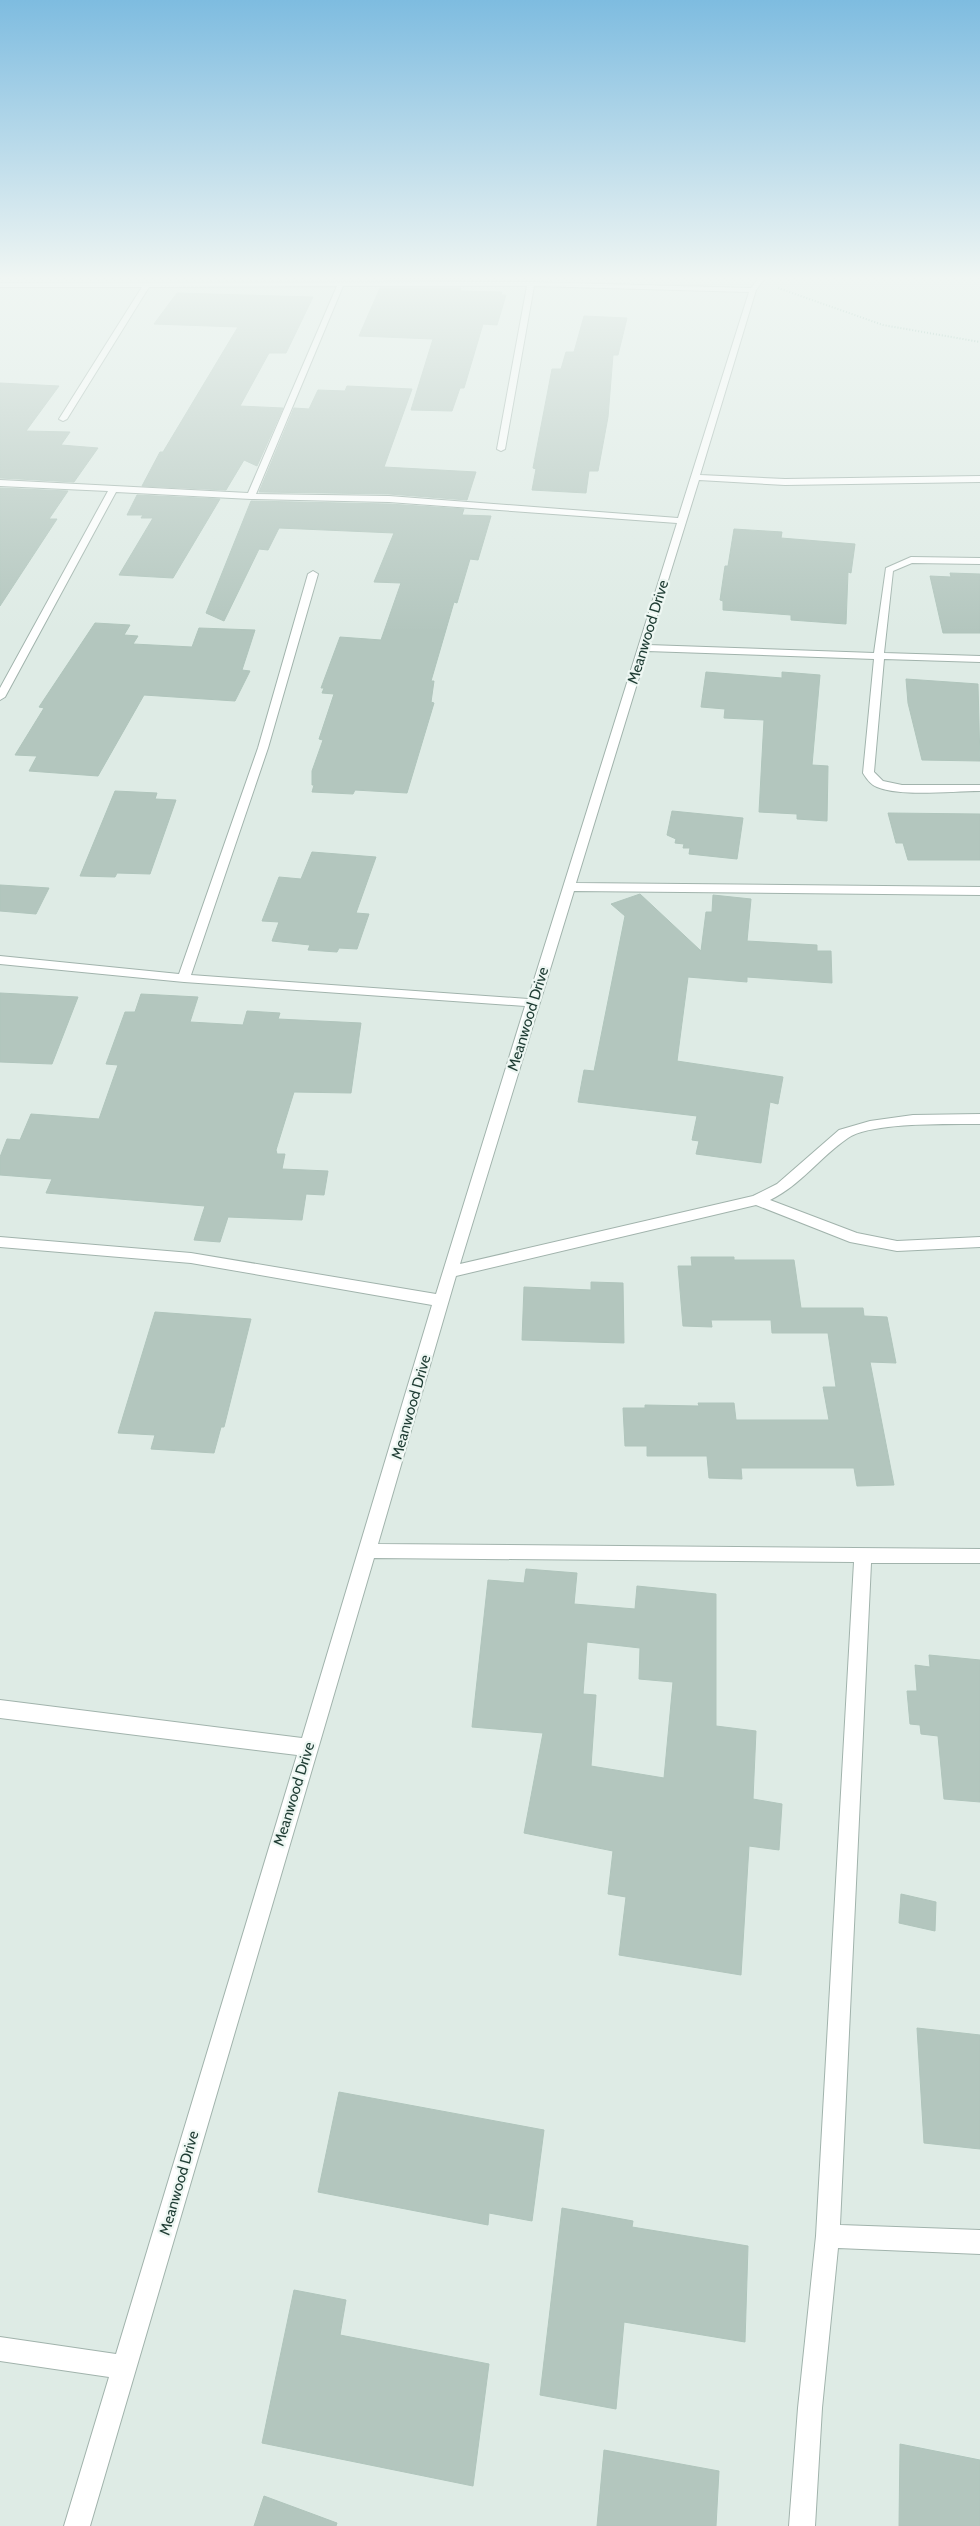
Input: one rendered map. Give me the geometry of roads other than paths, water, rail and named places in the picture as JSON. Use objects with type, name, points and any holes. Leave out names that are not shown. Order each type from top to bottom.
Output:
[{"type":"street","points":[[63,419],[77,396]]},
{"type":"street","points":[[252,496],[294,396]]},
{"type":"street","points":[[501,449],[511,396]]},
{"type":"street","name":"Meanwood Drive","points":[[77,2526],[308,1748],[369,1551],[450,1272],[721,396]]},
{"type":"street","points":[[697,477],[785,482],[980,479]]},
{"type":"street","points":[[0,483],[252,496],[389,499],[682,521]]},
{"type":"street","points":[[0,697],[114,489]]},
{"type":"street","points":[[980,562],[911,560],[889,570],[878,656],[868,773],[879,784],[902,788],[980,788]]},
{"type":"street","points":[[184,978],[263,748],[313,574]]},
{"type":"street","points":[[642,648],[980,659]]},
{"type":"street","points":[[570,887],[980,891]]},
{"type":"street","points":[[0,960],[184,978],[533,1002]]},
{"type":"street","points":[[450,1272],[757,1200],[782,1188],[844,1133],[870,1126],[913,1120],[980,1119]]},
{"type":"street","points":[[757,1200],[855,1238],[897,1246],[980,1242]]},
{"type":"street","points":[[0,1242],[191,1258],[442,1301]]},
{"type":"street","points":[[369,1551],[980,1556]]},
{"type":"street","points":[[802,2526],[810,2408],[828,2236],[863,1556]]},
{"type":"street","points":[[0,1709],[308,1748]]},
{"type":"street","points":[[828,2236],[980,2242]]},
{"type":"street","points":[[0,2349],[125,2367]]}]
